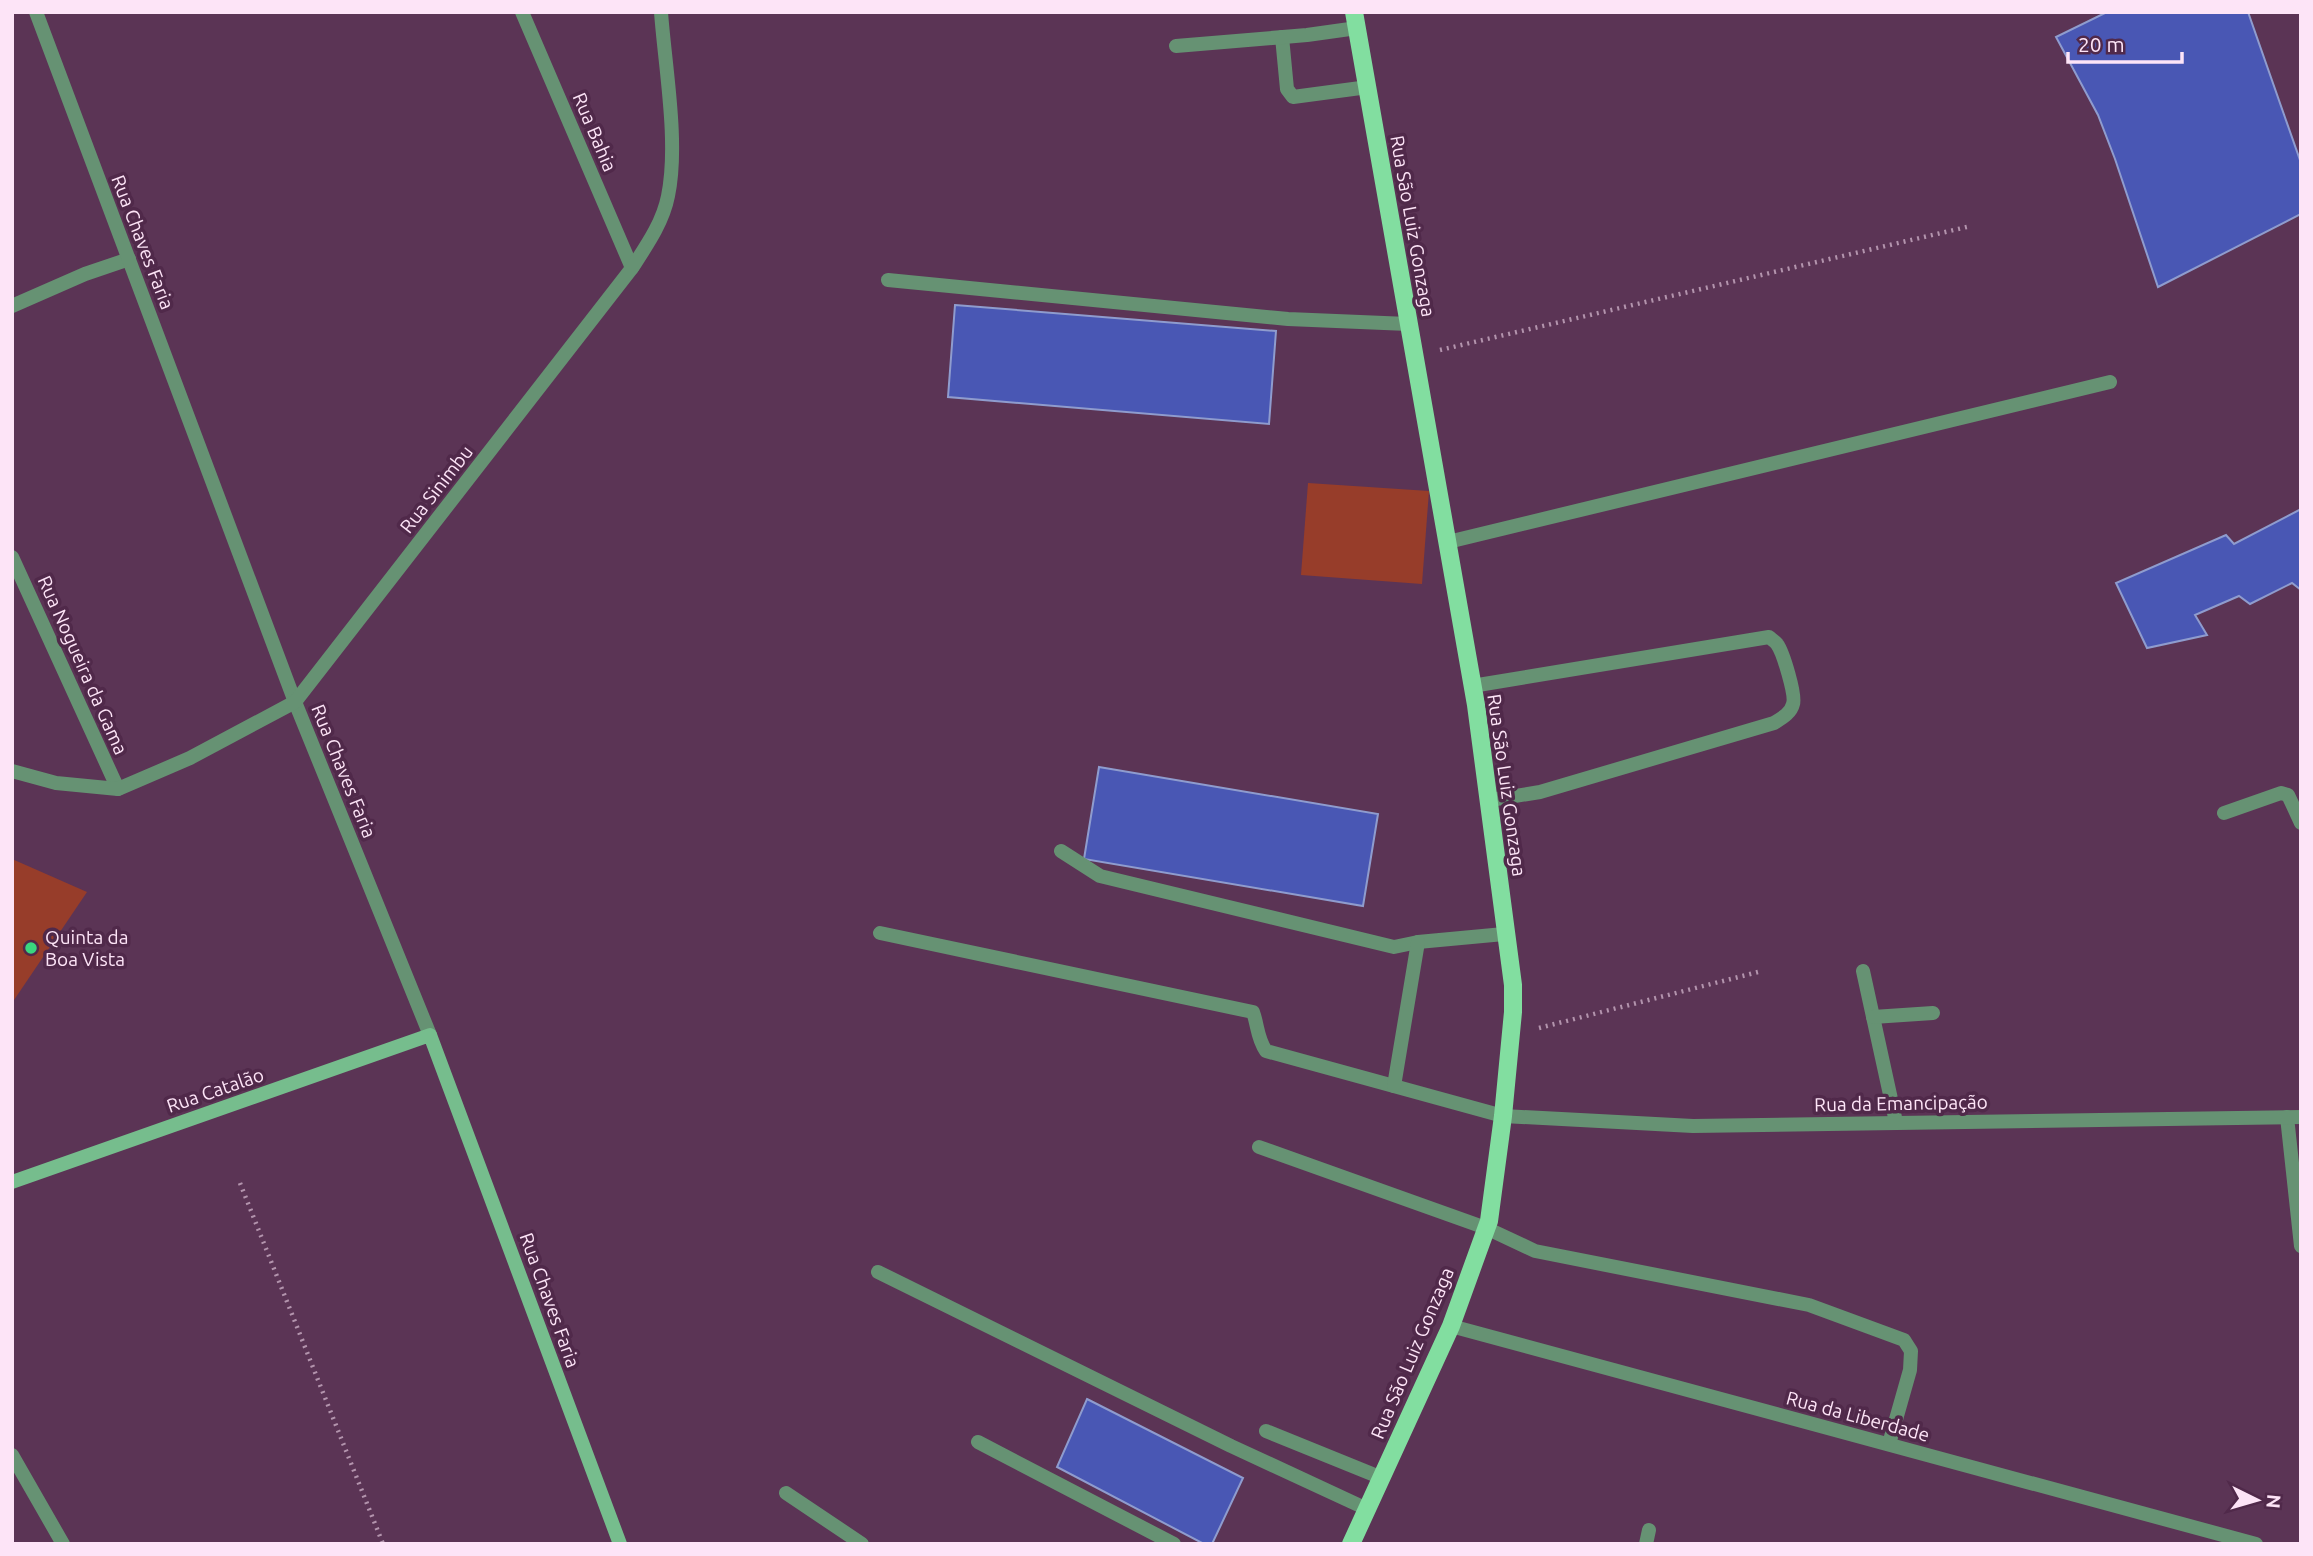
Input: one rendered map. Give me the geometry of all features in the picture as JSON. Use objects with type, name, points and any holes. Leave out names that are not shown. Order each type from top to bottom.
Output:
[{"type":"main road","name":"Rua São Luiz Gonzaga","points":[[1351,1544],[1451,1325],[1489,1220],[1503,1116],[1513,985],[1504,934],[1490,800],[1472,686],[1356,20]]},
{"type":"main road","name":"Rua Catalão","points":[[12,1182],[430,1035]]},
{"type":"main road","name":"Rua Chaves Faria","points":[[430,1035],[620,1544]]},
{"type":"street","name":"Rua Chaves Faria","points":[[36,12],[295,702],[430,1035]]},
{"type":"street","name":"Rua Bahia","points":[[522,12],[632,268]]},
{"type":"street","name":"Rua Sinimbu","points":[[12,771],[56,783],[118,789],[190,758],[295,702],[632,268],[655,233],[668,197],[673,149],[661,12]]},
{"type":"street","points":[[1176,46],[1282,37],[1356,20]]},
{"type":"street","points":[[1282,37],[1287,89],[1293,97],[1368,87]]},
{"type":"street","points":[[12,306],[85,274],[129,259]]},
{"type":"street","points":[[888,280],[1288,319],[1408,324]]},
{"type":"street","points":[[1448,542],[2110,382]]},
{"type":"street","name":"Rua Nogueira da Gama","points":[[12,556],[118,789]]},
{"type":"street","points":[[1472,686],[1769,637],[1781,652],[1794,698],[1793,706],[1785,717],[1774,723],[1540,792],[1490,800]]},
{"type":"street","points":[[2224,813],[2281,793],[2288,795],[2301,823]]},
{"type":"street","points":[[1061,851],[1100,876],[1394,947],[1418,942],[1504,934]]},
{"type":"street","name":"Rua da Emancipação","points":[[880,933],[1253,1012],[1258,1038],[1266,1051],[1503,1116],[1693,1126],[2294,1117]]},
{"type":"street","points":[[1394,1086],[1418,942]]},
{"type":"street","points":[[1863,971],[1896,1122]]},
{"type":"street","points":[[1873,1017],[1933,1013]]},
{"type":"street","points":[[2294,1117],[2301,1246]]},
{"type":"street","points":[[1259,1147],[1486,1228],[1535,1251],[1809,1305],[1904,1340],[1911,1351],[1910,1370],[1889,1444]]},
{"type":"street","points":[[878,1272],[1231,1446],[1367,1509]]},
{"type":"street","name":"Rua da Liberdade","points":[[1451,1325],[2256,1544]]},
{"type":"street","points":[[1266,1431],[1382,1478]]},
{"type":"street","points":[[978,1442],[1174,1544]]},
{"type":"street","points":[[12,1455],[63,1544]]},
{"type":"street","points":[[786,1493],[862,1544]]},
{"type":"path","points":[[1415,354],[1472,344],[1971,226]]},
{"type":"path","points":[[1511,1034],[1584,1018],[1762,971]]},
{"type":"path","points":[[240,1183],[383,1544]]},
{"type":"shaded area","points":[[1308,483],[1429,491],[1422,584],[1301,575]]},
{"type":"shaded area","name":"Quinta da Boa Vista","points":[[12,859],[87,892],[12,1003]]},
{"type":"building","points":[[2107,12],[2248,12],[2301,163],[2301,214],[2158,287],[2098,115],[2056,37]]},
{"type":"building","points":[[955,305],[1276,331],[1269,424],[948,397]]},
{"type":"building","points":[[2301,509],[2301,590],[2292,583],[2250,604],[2239,596],[2195,615],[2207,635],[2147,648],[2116,583],[2226,535],[2234,544]]},
{"type":"building","points":[[1099,767],[1378,814],[1363,906],[1084,859]]},
{"type":"building","points":[[1087,1399],[1243,1478],[1212,1544],[1204,1544],[1057,1467]]},
{"type":"place","name":"Quinta da Boa Vista","points":[[31,948]]}]
